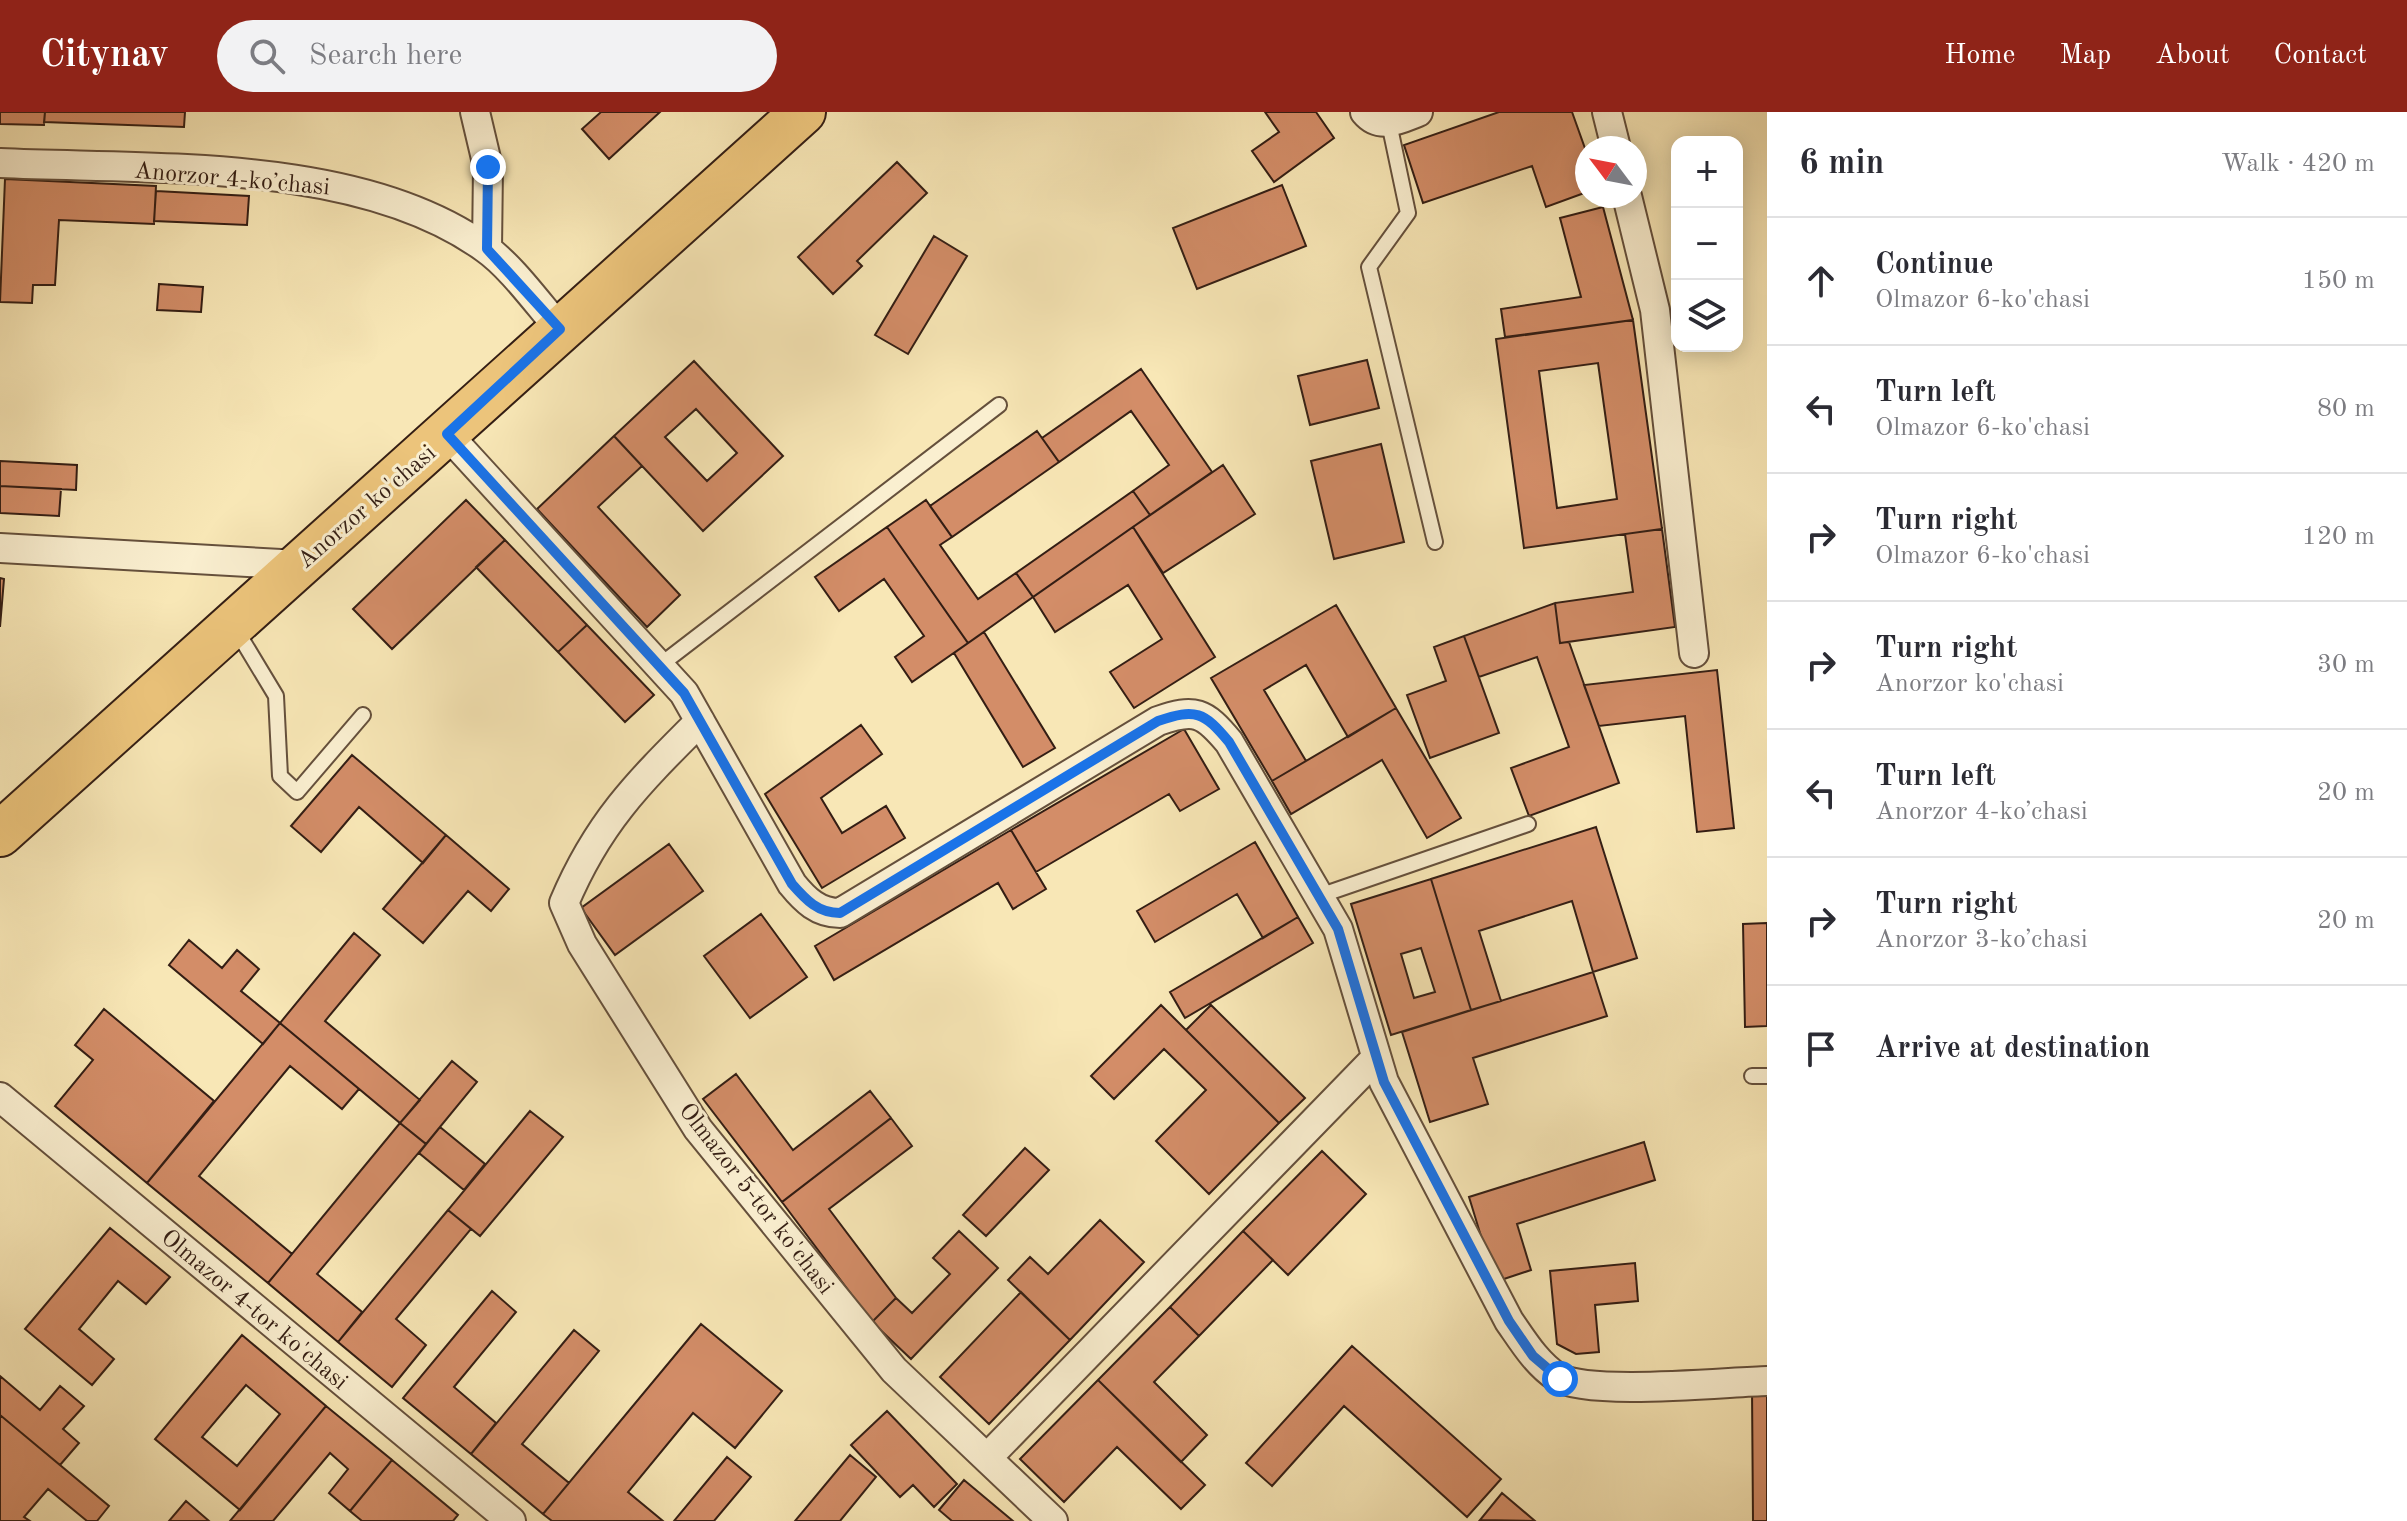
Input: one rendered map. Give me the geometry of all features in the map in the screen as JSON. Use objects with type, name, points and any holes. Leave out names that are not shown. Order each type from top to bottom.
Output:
[{"type":"main road","name":"Anorzor ko'chasi","points":[[0,834],[803,112]]},
{"type":"street","points":[[475,112],[488,167],[487,249]]},
{"type":"street","points":[[1377,118],[1418,112]]},
{"type":"street","points":[[1607,112],[1613,136]]},
{"type":"street","name":"Аnorzor 4-koʼchasi","points":[[0,163],[224,173],[331,184],[413,207],[487,249],[560,329]]},
{"type":"street","points":[[1630,208],[1655,310],[1694,653]]},
{"type":"street","points":[[447,434],[684,693],[792,884],[810,903],[829,913],[840,913],[1158,721],[1185,711],[1208,719],[1229,742],[1338,929],[1384,1082],[1509,1321],[1533,1356],[1560,1379],[1599,1385],[1767,1381]]},
{"type":"street","points":[[0,548],[299,565]]},
{"type":"street","name":"Olmazor 5-tor ko'chasi","points":[[700,721],[629,791],[583,856],[564,903],[582,944],[698,1129],[894,1370],[1053,1521]]},
{"type":"street","points":[[987,1458],[1376,1058]]},
{"type":"street","name":"Olmazor 4-tor ko'chasi","points":[[0,1097],[511,1521]]},
{"type":"lane","points":[[1377,118],[1408,213],[1369,267],[1435,542]]},
{"type":"lane","points":[[659,666],[999,405]]},
{"type":"lane","points":[[232,624],[276,696],[280,776],[297,792],[363,715]]},
{"type":"lane","points":[[1319,896],[1528,824]]},
{"type":"building","points":[[0,112],[45,112],[44,125],[0,124]]},
{"type":"building","points":[[45,112],[185,112],[184,127],[44,122]]},
{"type":"building","points":[[601,112],[660,112],[609,159],[582,129]]},
{"type":"building","points":[[1265,112],[1316,112],[1334,138],[1274,182],[1252,151],[1279,132]]},
{"type":"building","points":[[1499,112],[1572,112],[1581,136],[1575,136],[1575,196],[1546,207],[1532,166],[1423,203],[1404,145]]},
{"type":"building","points":[[897,162],[927,193],[857,261],[862,266],[833,294],[798,257]]},
{"type":"building","points":[[5,179],[156,186],[154,224],[59,220],[55,285],[33,285],[32,303],[0,302]]},
{"type":"building","points":[[1282,185],[1306,246],[1197,289],[1173,228]]},
{"type":"building","points":[[156,191],[249,196],[247,225],[154,221]]},
{"type":"building","points":[[1603,208],[1633,320],[1505,337],[1501,309],[1581,297],[1560,218]]},
{"type":"building","points":[[934,236],[967,256],[908,354],[875,335]]},
{"type":"building","points":[[159,284],[203,287],[201,312],[157,310]]},
{"type":"building","points":[[1633,320],[1662,529],[1524,548],[1496,339]],"holes":[[[1598,363],[1617,499],[1557,508],[1539,371]]]},
{"type":"building","points":[[1367,360],[1379,408],[1310,425],[1298,376]]},
{"type":"building","points":[[694,361],[783,456],[703,531],[614,436]],"holes":[[[696,409],[737,453],[707,481],[665,437]]]},
{"type":"building","points":[[1141,369],[1212,472],[1150,515],[1133,491],[1169,465],[1131,411],[1059,462],[1042,438]]},
{"type":"building","points":[[1037,431],[1059,462],[952,537],[930,506]]},
{"type":"building","points":[[614,436],[642,466],[598,507],[680,595],[647,627],[537,509]]},
{"type":"building","points":[[1381,444],[1404,542],[1334,559],[1311,461]]},
{"type":"building","points":[[0,461],[77,465],[76,490],[0,486]]},
{"type":"building","points":[[1223,465],[1255,514],[1163,573],[1133,527]]},
{"type":"building","points":[[0,486],[61,489],[59,516],[0,513]]},
{"type":"building","points":[[1133,491],[1150,515],[1033,597],[1016,573]]},
{"type":"building","points":[[466,500],[505,540],[392,649],[353,609]]},
{"type":"building","points":[[926,500],[952,537],[940,545],[978,599],[1016,573],[1033,597],[968,643],[887,527]]},
{"type":"building","points":[[887,527],[968,643],[912,682],[895,657],[924,636],[884,579],[839,611],[815,577]]},
{"type":"building","points":[[1133,527],[1215,657],[1134,708],[1110,672],[1162,639],[1128,585],[1055,632],[1033,597]]},
{"type":"building","points":[[1662,529],[1675,627],[1560,643],[1555,603],[1633,592],[1625,534]]},
{"type":"building","points":[[505,540],[587,625],[558,652],[476,567]]},
{"type":"building","points":[[0,578],[4,579],[0,627]]},
{"type":"building","points":[[1555,603],[1560,643],[1569,642],[1619,783],[1529,816],[1511,768],[1569,747],[1537,657],[1479,677],[1464,636]]},
{"type":"building","points":[[1336,605],[1396,708],[1348,737],[1306,665],[1264,690],[1306,761],[1272,781],[1211,678]]},
{"type":"building","points":[[587,625],[654,695],[625,722],[558,652]]},
{"type":"building","points":[[984,632],[1055,748],[1023,767],[954,653]]},
{"type":"building","points":[[1464,636],[1499,733],[1430,758],[1407,695],[1446,681],[1434,647]]},
{"type":"building","points":[[1717,670],[1734,828],[1697,832],[1685,716],[1599,726],[1584,685]]},
{"type":"building","points":[[1396,708],[1461,818],[1427,838],[1382,760],[1291,814],[1272,781]]},
{"type":"building","points":[[861,725],[882,754],[821,798],[842,833],[886,806],[905,838],[822,888],[765,794]]},
{"type":"building","points":[[1184,729],[1219,789],[1180,811],[1169,794],[1036,872],[1011,830]]},
{"type":"building","points":[[352,755],[446,835],[423,863],[359,807],[321,852],[291,826]]},
{"type":"building","points":[[1596,827],[1637,958],[1593,972],[1572,901],[1479,931],[1501,1001],[1471,1010],[1431,879]]},
{"type":"building","points":[[1011,830],[1046,889],[1013,909],[998,883],[834,980],[815,946]]},
{"type":"building","points":[[446,835],[509,889],[491,911],[468,891],[423,943],[383,909]]},
{"type":"building","points":[[1255,842],[1298,917],[1263,938],[1237,894],[1155,942],[1137,911]]},
{"type":"building","points":[[669,844],[703,891],[615,955],[581,908]]},
{"type":"building","points":[[1431,879],[1471,1010],[1391,1035],[1351,904]],"holes":[[[1421,948],[1435,992],[1414,998],[1401,954]]]},
{"type":"building","points":[[761,914],[807,977],[750,1018],[704,956]]},
{"type":"building","points":[[1298,917],[1313,943],[1185,1018],[1170,992]]},
{"type":"building","points":[[1767,923],[1767,1026],[1745,1027],[1743,924]]},
{"type":"building","points":[[354,933],[380,955],[325,1021],[420,1100],[400,1123],[280,1023]]},
{"type":"building","points":[[189,940],[222,968],[237,950],[259,969],[241,991],[280,1023],[263,1044],[169,965]]},
{"type":"building","points":[[1593,972],[1607,1016],[1473,1058],[1488,1104],[1430,1122],[1402,1032]]},
{"type":"building","points":[[1161,1005],[1279,1123],[1209,1194],[1156,1141],[1206,1090],[1164,1049],[1114,1099],[1091,1076]]},
{"type":"building","points":[[1211,1005],[1305,1098],[1279,1123],[1186,1030]]},
{"type":"building","points":[[104,1009],[214,1101],[147,1183],[55,1106],[93,1060],[75,1045]]},
{"type":"building","points":[[280,1023],[359,1089],[342,1109],[290,1066],[199,1176],[292,1254],[268,1283],[147,1183]]},
{"type":"building","points":[[452,1061],[477,1082],[426,1144],[400,1123]]},
{"type":"building","points":[[736,1074],[793,1150],[870,1091],[891,1118],[782,1202],[703,1099]]},
{"type":"building","points":[[530,1111],[563,1137],[480,1236],[448,1210]]},
{"type":"building","points":[[891,1118],[912,1146],[829,1209],[896,1298],[872,1322],[782,1202]]},
{"type":"building","points":[[400,1123],[426,1144],[317,1274],[362,1312],[338,1342],[268,1283]]},
{"type":"building","points":[[440,1127],[485,1164],[464,1190],[419,1153]]},
{"type":"building","points":[[1644,1142],[1655,1180],[1517,1224],[1531,1270],[1495,1282],[1469,1197]]},
{"type":"building","points":[[1025,1148],[1049,1170],[986,1236],[963,1215]]},
{"type":"building","points":[[1322,1151],[1366,1194],[1288,1275],[1243,1231]]},
{"type":"building","points":[[448,1210],[471,1229],[396,1319],[426,1345],[392,1387],[338,1342]]},
{"type":"building","points":[[1100,1220],[1144,1262],[1070,1340],[1008,1280],[1030,1257],[1048,1274]]},
{"type":"building","points":[[110,1228],[170,1277],[146,1304],[118,1281],[79,1329],[114,1359],[92,1385],[25,1329]]},
{"type":"building","points":[[959,1231],[998,1268],[911,1359],[872,1322],[896,1298],[912,1313],[950,1274],[933,1258]]},
{"type":"building","points":[[1243,1231],[1273,1260],[1199,1336],[1170,1307]]},
{"type":"building","points":[[1635,1263],[1638,1301],[1595,1305],[1599,1352],[1576,1354],[1557,1344],[1550,1271]]},
{"type":"building","points":[[492,1291],[516,1312],[454,1387],[496,1423],[471,1454],[403,1398]]},
{"type":"building","points":[[1021,1292],[1070,1340],[989,1424],[940,1377]]},
{"type":"building","points":[[1170,1307],[1199,1336],[1154,1382],[1207,1435],[1181,1462],[1098,1380]]},
{"type":"building","points":[[701,1324],[782,1391],[735,1448],[693,1413],[628,1492],[663,1521],[552,1521],[543,1514]]},
{"type":"building","points":[[574,1330],[599,1351],[522,1444],[569,1483],[543,1514],[471,1454]]},
{"type":"building","points":[[242,1335],[326,1406],[240,1510],[155,1439]],"holes":[[[246,1385],[280,1414],[237,1466],[202,1437]]]},
{"type":"building","points":[[1352,1346],[1501,1479],[1467,1517],[1344,1406],[1272,1486],[1246,1463]]},
{"type":"building","points":[[0,1376],[40,1410],[60,1386],[84,1406],[63,1429],[79,1443],[60,1465],[0,1415]]},
{"type":"building","points":[[1098,1380],[1205,1485],[1181,1509],[1117,1447],[1064,1502],[1020,1459]]},
{"type":"building","points":[[1752,1389],[1767,1389],[1767,1521],[1753,1521]]},
{"type":"building","points":[[326,1406],[392,1460],[350,1511],[329,1493],[348,1469],[330,1453],[273,1521],[230,1521]]},
{"type":"building","points":[[887,1411],[957,1484],[934,1507],[913,1485],[900,1497],[851,1445]]},
{"type":"building","points":[[0,1415],[109,1506],[97,1521],[87,1521],[48,1489],[24,1517],[30,1521],[0,1521]]},
{"type":"building","points":[[850,1455],[876,1477],[840,1521],[795,1521]]},
{"type":"building","points":[[727,1457],[751,1477],[714,1521],[674,1521]]},
{"type":"building","points":[[392,1460],[458,1515],[453,1521],[362,1521],[350,1511]]},
{"type":"building","points":[[964,1480],[1013,1521],[952,1521],[939,1510]]},
{"type":"building","points":[[1502,1493],[1535,1521],[1480,1520]]},
{"type":"building","points":[[186,1501],[209,1521],[169,1521]]},
{"type":"route","points":[[488,167],[487,249],[560,329],[447,434],[684,693],[792,884],[803,898],[829,913],[840,913],[1158,721],[1185,711],[1208,719],[1229,742],[1338,929],[1384,1082],[1509,1321],[1533,1356],[1560,1379]]}]
